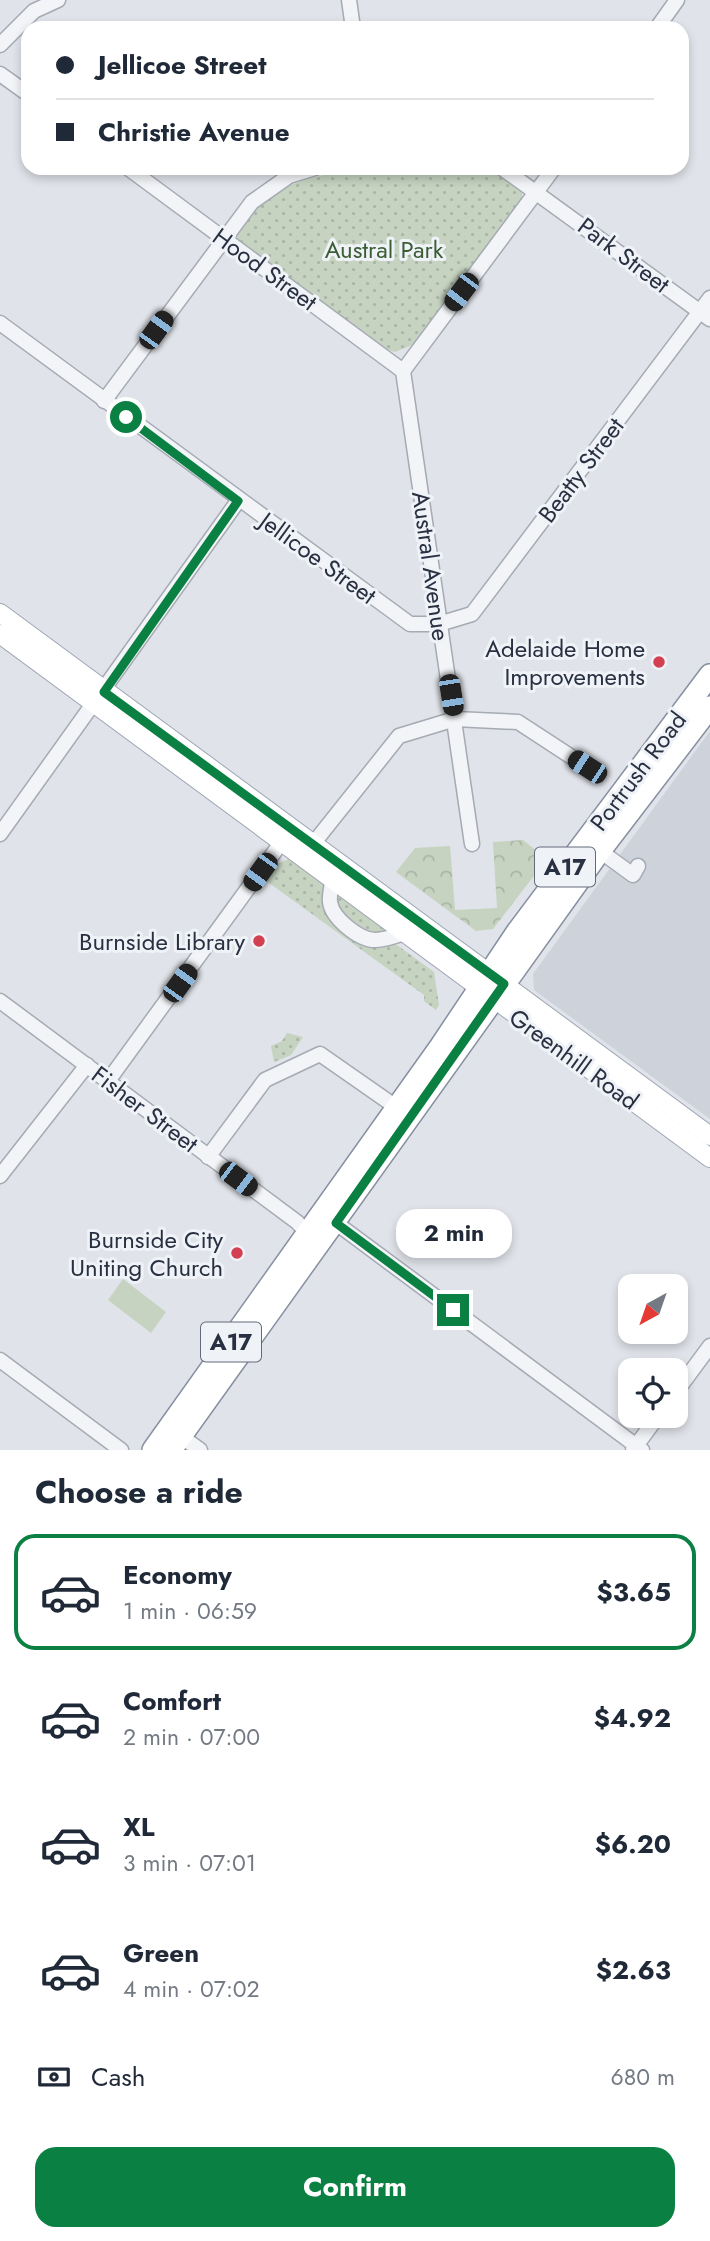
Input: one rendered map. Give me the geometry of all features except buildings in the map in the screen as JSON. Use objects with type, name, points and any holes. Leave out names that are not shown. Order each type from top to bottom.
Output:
[{"type":"highway","name":"Portrush Road","points":[[313,1241],[336,1223],[491,987],[550,886],[659,746],[710,674]]},
{"type":"highway","name":"Portrush Road","points":[[153,1450],[174,1438],[313,1241],[396,1107],[600,851],[710,707]]},
{"type":"main road","name":"Greenhill Road","points":[[0,613],[99,698]]},
{"type":"main road","name":"Greenhill Road","points":[[0,634],[99,698],[287,835],[332,880],[402,934],[491,987],[710,1136]]},
{"type":"main road","name":"Greenhill Road","points":[[287,835],[313,844],[710,1158]]},
{"type":"street","points":[[24,21],[34,11],[58,0]]},
{"type":"street","points":[[349,0],[352,21]]},
{"type":"street","points":[[662,21],[677,0]]},
{"type":"street","points":[[0,45],[21,24]]},
{"type":"street","points":[[0,74],[21,89]]},
{"type":"street","name":"Hood Street","points":[[137,175],[402,371]]},
{"type":"street","points":[[104,401],[252,202],[292,175]]},
{"type":"street","name":"Park Street","points":[[513,175],[705,316]]},
{"type":"street","points":[[402,371],[549,175]]},
{"type":"street","name":"Beatty Street","points":[[439,624],[472,614],[705,316],[710,298]]},
{"type":"street","name":"Jellicoe Street","points":[[0,323],[238,501],[410,624],[439,624]]},
{"type":"street","name":"Austral Avenue","points":[[402,371],[472,844]]},
{"type":"street","points":[[0,834],[238,501]]},
{"type":"street","points":[[313,844],[399,736],[455,719],[518,722],[587,767]]},
{"type":"street","points":[[108,1081],[287,835]]},
{"type":"street","points":[[600,851],[633,875],[638,866]]},
{"type":"street","points":[[332,880],[330,903],[335,916],[363,937],[374,940],[402,934]]},
{"type":"street","name":"Fisher Street","points":[[0,1001],[208,1157],[313,1241]]},
{"type":"street","points":[[208,1157],[265,1080],[320,1054],[396,1107]]},
{"type":"street","points":[[0,1176],[87,1065]]},
{"type":"street","points":[[336,1223],[637,1448],[650,1428]]},
{"type":"street","points":[[688,1376],[710,1346]]},
{"type":"street","points":[[0,1360],[121,1450]]},
{"type":"street","points":[[174,1438],[200,1450]]},
{"type":"shaded area","points":[[710,731],[710,1119],[534,990],[533,974]]},
{"type":"green space","name":"Austral Park","points":[[324,175],[498,175],[510,181],[522,193],[522,198],[415,344],[395,352],[382,348],[232,238],[247,219],[276,193]]},
{"type":"green space","points":[[523,840],[547,859],[493,929],[476,931],[396,872],[415,848],[450,846],[455,910],[497,908],[493,842]]},
{"type":"green space","points":[[291,858],[388,932],[397,945],[434,972],[439,1005],[436,1010],[424,1001],[424,995],[265,880],[277,864]]},
{"type":"green space","points":[[287,1033],[303,1037],[291,1055],[274,1062],[271,1046],[282,1041]]},
{"type":"green space","points":[[123,1279],[166,1312],[151,1333],[108,1300]]},
{"type":"place","name":"Adelaide Home Improvements","points":[[659,662]]},
{"type":"place","name":"Burnside Library","points":[[259,941]]},
{"type":"place","name":"Burnside City Uniting Church","points":[[237,1253]]},
{"type":"route","points":[[126,417],[238,501],[104,692],[504,984],[336,1223],[453,1310]]}]
